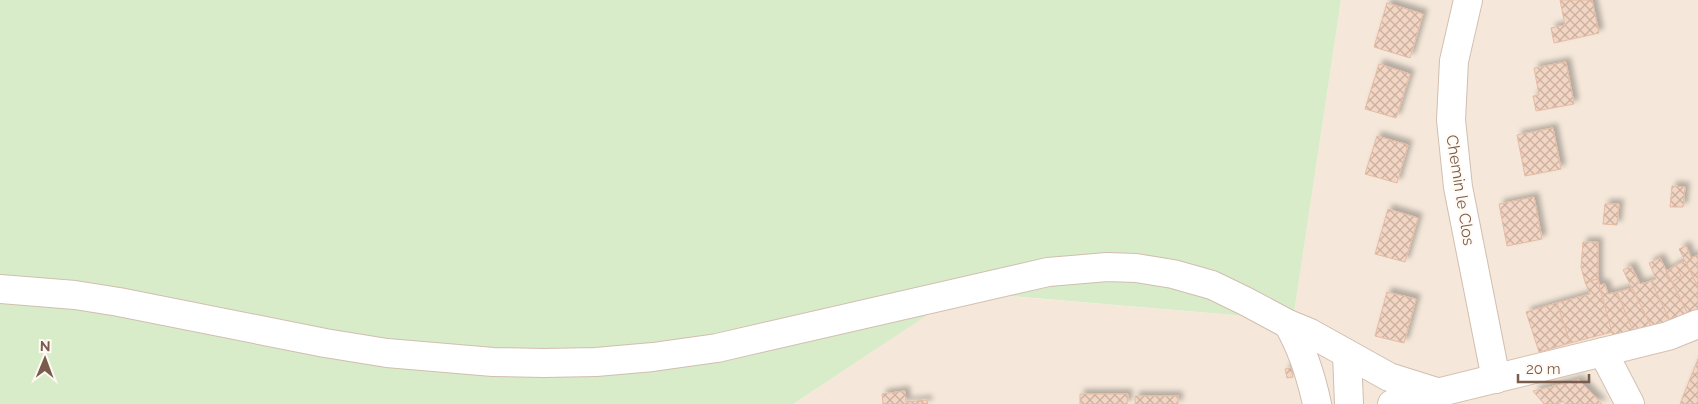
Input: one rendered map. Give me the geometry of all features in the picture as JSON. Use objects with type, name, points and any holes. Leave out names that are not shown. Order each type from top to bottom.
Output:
[{"type":"street","name":"Chemin le Clos","points":[[1468,0],[1454,60],[1451,120],[1458,187],[1496,379]]},
{"type":"street","points":[[0,288],[75,295],[119,302],[325,343],[386,353],[501,362],[596,362],[653,357],[717,348],[1048,272],[1107,267],[1136,268],[1172,274],[1212,285],[1288,324],[1310,333],[1389,377],[1440,393]]},
{"type":"street","points":[[1288,324],[1299,342],[1305,358],[1317,404]]},
{"type":"street","points":[[1392,404],[1668,336],[1698,324]]},
{"type":"street","points":[[1603,352],[1630,404]]},
{"type":"street","points":[[1347,354],[1349,404]]},
{"type":"shaded area","points":[[1341,0],[1698,0],[1698,404],[793,404],[961,292],[1293,320]]},
{"type":"green space","points":[[0,0],[1341,0],[1293,320],[962,292],[793,404],[0,404]]},
{"type":"building","points":[[1560,0],[1592,0],[1599,33],[1554,43],[1551,28],[1565,25]]},
{"type":"building","points":[[1387,3],[1423,14],[1410,58],[1374,47]]},
{"type":"building","points":[[1566,62],[1574,104],[1536,111],[1533,96],[1539,95],[1534,68]]},
{"type":"building","points":[[1379,64],[1410,74],[1396,118],[1365,109]]},
{"type":"building","points":[[1553,128],[1561,169],[1525,176],[1517,135]]},
{"type":"building","points":[[1377,136],[1408,145],[1397,183],[1365,174]]},
{"type":"building","points":[[1672,186],[1685,187],[1683,207],[1670,207]]},
{"type":"building","points":[[1534,197],[1542,239],[1507,246],[1499,204]]},
{"type":"building","points":[[1605,204],[1619,204],[1617,225],[1603,224]]},
{"type":"building","points":[[1388,209],[1418,218],[1405,262],[1375,254]]},
{"type":"building","points":[[1583,242],[1598,242],[1598,279],[1585,282],[1581,267]]},
{"type":"building","points":[[1686,246],[1691,258],[1698,255],[1698,287],[1679,249]]},
{"type":"building","points":[[1660,258],[1689,316],[1670,321],[1651,281],[1656,279],[1649,263]]},
{"type":"building","points":[[1685,261],[1698,287],[1698,312],[1689,316],[1672,282],[1681,276],[1676,265]]},
{"type":"building","points":[[1676,265],[1681,276],[1672,282],[1666,271]]},
{"type":"building","points":[[1631,266],[1640,284],[1651,281],[1670,321],[1651,326],[1623,270]]},
{"type":"building","points":[[1598,279],[1612,332],[1570,343],[1557,303],[1590,294],[1585,282]]},
{"type":"building","points":[[1605,284],[1608,294],[1617,292],[1633,331],[1613,336],[1599,285]]},
{"type":"building","points":[[1632,288],[1651,326],[1633,331],[1617,292]]},
{"type":"building","points":[[1387,292],[1416,299],[1404,343],[1375,336]]},
{"type":"building","points":[[1557,303],[1570,343],[1539,352],[1526,312]]},
{"type":"building","points":[[1698,359],[1698,404],[1680,404]]},
{"type":"building","points":[[1291,368],[1293,377],[1287,378],[1285,369]]},
{"type":"building","points":[[1579,380],[1602,404],[1565,404],[1563,401],[1559,404],[1544,404],[1533,391]]},
{"type":"building","points":[[905,391],[906,402],[927,400],[928,404],[883,404],[882,394]]},
{"type":"building","points":[[1080,394],[1128,394],[1127,404],[1080,404]]},
{"type":"building","points":[[1135,396],[1178,396],[1178,404],[1135,404]]}]
